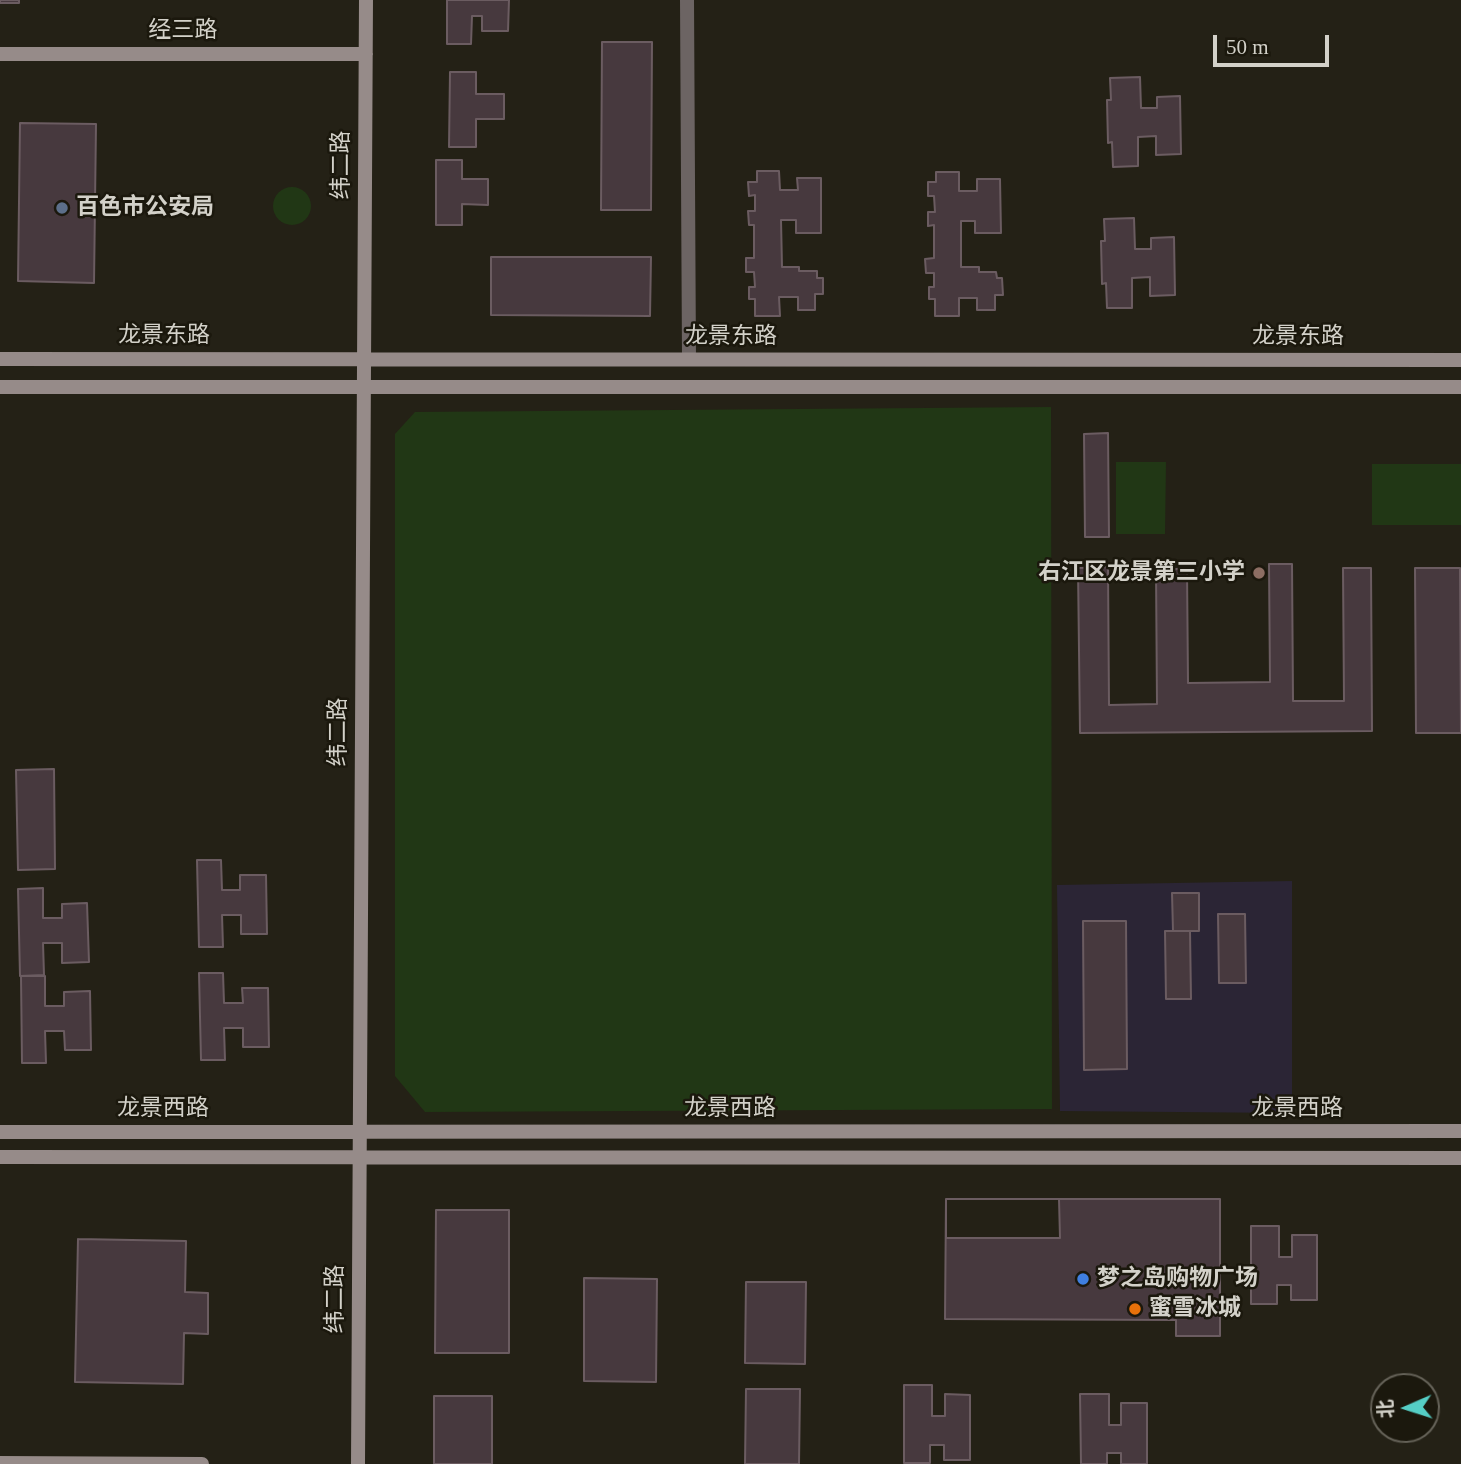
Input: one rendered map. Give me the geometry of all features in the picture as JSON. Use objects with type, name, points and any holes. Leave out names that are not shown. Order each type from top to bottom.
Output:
[{"type":"main road","name":"纬二路","points":[[358,1464],[366,0]]},
{"type":"main road","name":"经三路","points":[[0,54],[366,54]]},
{"type":"main road","name":"龙景东路","points":[[0,359],[1461,359]]},
{"type":"main road","points":[[0,387],[1461,387]]},
{"type":"main road","name":"龙景西路","points":[[0,1132],[1461,1131]]},
{"type":"main road","points":[[0,1157],[1461,1158]]},
{"type":"main road","points":[[0,1463],[202,1464]]},
{"type":"street","points":[[687,0],[689,359]]},
{"type":"shaded area","points":[[1292,881],[1292,1113],[1060,1111],[1057,885]]},
{"type":"green space","points":[[292,187],[305,193],[311,206],[305,219],[292,225],[279,219],[273,206],[279,193]]},
{"type":"green space","points":[[1051,407],[1052,1109],[425,1112],[395,1076],[395,434],[415,412]]},
{"type":"green space","points":[[1116,462],[1166,462],[1165,534],[1116,534]]},
{"type":"green space","points":[[1372,464],[1461,464],[1461,525],[1372,525]]},
{"type":"building","points":[[0,0],[19,0],[19,3],[0,3]]},
{"type":"building","points":[[447,0],[509,0],[508,31],[482,31],[482,16],[472,16],[471,44],[447,44]]},
{"type":"building","points":[[602,42],[652,42],[651,210],[601,210]]},
{"type":"building","points":[[450,72],[476,72],[476,94],[504,94],[504,119],[476,119],[476,147],[449,147]]},
{"type":"building","points":[[1140,77],[1141,108],[1157,108],[1157,97],[1180,96],[1181,154],[1156,155],[1156,136],[1138,137],[1138,166],[1113,167],[1112,142],[1108,143],[1107,100],[1111,100],[1110,78]]},
{"type":"building","points":[[20,123],[96,124],[94,283],[18,281]]},
{"type":"building","points":[[436,160],[462,160],[462,179],[488,179],[488,205],[462,204],[462,225],[436,225]]},
{"type":"building","points":[[757,171],[779,171],[780,190],[798,190],[797,178],[821,178],[821,233],[796,233],[796,220],[781,220],[782,267],[817,271],[817,278],[823,278],[823,294],[815,294],[815,310],[798,310],[798,297],[779,297],[780,316],[755,316],[755,299],[749,299],[749,287],[755,287],[754,272],[746,272],[746,258],[754,258],[754,225],[749,225],[748,211],[755,211],[755,195],[749,196],[748,182],[757,182]]},
{"type":"building","points":[[936,172],[959,172],[959,191],[977,191],[977,179],[1000,179],[1001,233],[975,233],[975,221],[961,221],[961,267],[979,267],[979,272],[996,272],[997,278],[1002,278],[1003,295],[995,295],[995,310],[977,310],[977,298],[959,298],[959,316],[935,316],[935,299],[929,299],[929,287],[934,287],[934,273],[926,273],[925,259],[934,258],[934,225],[928,226],[928,212],[935,212],[934,196],[928,196],[928,182],[936,182]]},
{"type":"building","points":[[1134,218],[1135,249],[1151,249],[1151,238],[1174,237],[1175,295],[1150,296],[1150,277],[1132,278],[1132,308],[1107,308],[1106,283],[1102,284],[1101,241],[1105,241],[1104,219]]},
{"type":"building","points":[[491,257],[651,257],[650,316],[491,315]]},
{"type":"building","points":[[1108,433],[1109,537],[1085,537],[1084,434]]},
{"type":"building","points":[[1269,564],[1292,564],[1293,701],[1344,701],[1343,568],[1371,568],[1372,731],[1080,733],[1078,568],[1108,567],[1109,705],[1157,704],[1156,569],[1187,569],[1188,683],[1270,682]]},
{"type":"building","points":[[1415,568],[1460,568],[1461,733],[1416,733]]},
{"type":"building","points":[[54,769],[55,869],[18,870],[16,770]]},
{"type":"building","points":[[197,860],[221,860],[222,890],[240,890],[240,875],[266,875],[267,934],[241,934],[241,915],[222,915],[223,947],[199,947]]},
{"type":"building","points":[[43,888],[43,918],[62,918],[62,904],[87,903],[89,962],[62,963],[62,943],[43,943],[44,975],[20,976],[18,889]]},
{"type":"building","points":[[1172,893],[1199,893],[1199,931],[1173,931]]},
{"type":"building","points":[[1218,914],[1245,914],[1246,983],[1219,983]]},
{"type":"building","points":[[1083,921],[1126,921],[1127,1069],[1084,1070]]},
{"type":"building","points":[[1165,931],[1190,931],[1191,999],[1166,999]]},
{"type":"building","points":[[199,973],[223,973],[224,1003],[243,1003],[242,988],[268,988],[269,1047],[243,1047],[243,1028],[224,1028],[225,1060],[201,1060]]},
{"type":"building","points":[[21,976],[45,976],[45,1006],[64,1006],[64,992],[90,991],[91,1050],[65,1050],[64,1031],[45,1031],[46,1063],[22,1063]]},
{"type":"building","name":"梦之岛购物广场","points":[[946,1199],[1220,1199],[1220,1336],[1176,1336],[1176,1320],[945,1319]]},
{"type":"building","points":[[946,1199],[1059,1199],[1060,1238],[946,1238]]},
{"type":"building","points":[[436,1210],[509,1210],[509,1353],[435,1353]]},
{"type":"building","points":[[1251,1226],[1279,1226],[1279,1257],[1292,1257],[1292,1235],[1317,1235],[1317,1300],[1291,1300],[1291,1285],[1277,1285],[1277,1304],[1251,1304]]},
{"type":"building","points":[[78,1239],[186,1241],[185,1292],[208,1293],[208,1334],[184,1333],[183,1384],[75,1382]]},
{"type":"building","points":[[584,1278],[657,1279],[656,1382],[584,1381]]},
{"type":"building","points":[[746,1282],[806,1282],[805,1364],[745,1363]]},
{"type":"building","points":[[904,1385],[932,1385],[932,1416],[945,1416],[945,1394],[970,1395],[970,1460],[944,1460],[944,1445],[930,1445],[930,1463],[904,1463]]},
{"type":"building","points":[[746,1389],[800,1389],[799,1464],[745,1464]]},
{"type":"building","points":[[1080,1394],[1109,1394],[1109,1425],[1121,1425],[1121,1403],[1147,1403],[1147,1464],[1121,1464],[1121,1453],[1107,1453],[1107,1464],[1081,1464]]},
{"type":"building","points":[[434,1396],[492,1396],[492,1464],[434,1464]]},
{"type":"place","name":"百色市公安局","points":[[62,208]]},
{"type":"place","name":"右江区龙景第三小学","points":[[1259,573]]},
{"type":"place","name":"梦之岛购物广场","points":[[1083,1279]]},
{"type":"place","name":"蜜雪冰城","points":[[1135,1309]]}]
